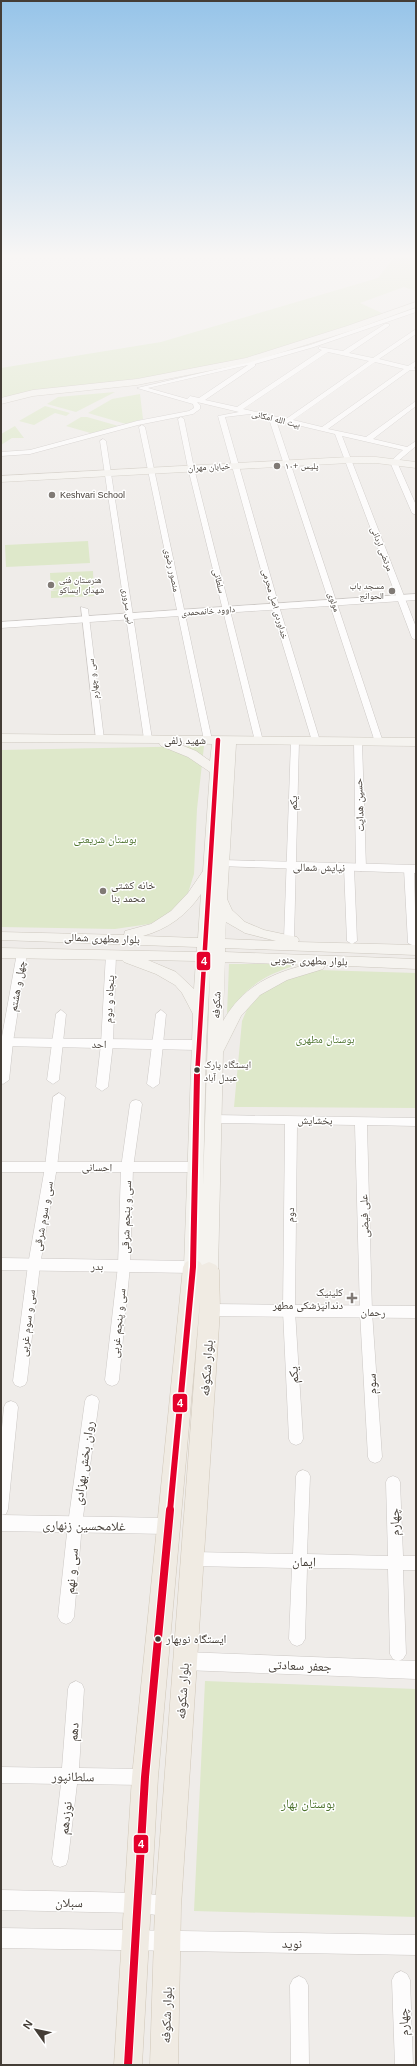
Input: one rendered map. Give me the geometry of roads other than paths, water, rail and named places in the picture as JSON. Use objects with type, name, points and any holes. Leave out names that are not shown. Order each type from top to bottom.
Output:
[{"type":"main road","points":[[1,401],[33,393],[137,382],[248,360],[272,352]]},
{"type":"main road","name":"خیابان مهران","points":[[1,479],[235,465],[349,460],[416,464]]},
{"type":"main road","points":[[393,462],[416,461]]},
{"type":"main road","name":"شهید زلفی","points":[[1,738],[416,742]]},
{"type":"main road","points":[[148,739],[181,749],[222,771],[237,754],[265,741]]},
{"type":"main road","name":"شکوفه","points":[[201,1268],[194,1167],[198,1045],[199,1024],[220,893],[222,864],[222,771],[219,740]]},
{"type":"main road","name":"شکوفه","points":[[201,1268],[213,1119],[215,1057],[208,871],[222,771]]},
{"type":"main road","points":[[102,938],[133,934],[164,924],[194,896],[208,871]]},
{"type":"main road","points":[[220,893],[224,912],[233,922],[260,932],[289,939],[355,951]]},
{"type":"main road","name":"بلوار مطهری شمالی","points":[[1,936],[102,938],[210,950]]},
{"type":"main road","name":"بلوار مطهری جنوبی","points":[[210,950],[355,951],[415,946]]},
{"type":"main road","name":"بلوار مطهری شمالی","points":[[1,953],[111,954],[210,950]]},
{"type":"main road","points":[[215,1057],[234,1014],[252,993],[263,984],[299,970],[320,966],[355,951]]},
{"type":"main road","name":"بلوار مطهری جنوبی","points":[[355,951],[416,964]]},
{"type":"main road","points":[[111,954],[154,968],[182,982],[191,993],[196,1003],[199,1024]]},
{"type":"main road","name":"بلوار شکوفه","points":[[164,2065],[168,1906],[184,1661],[210,1310],[201,1268]]},
{"type":"main road","name":"بلوار شکوفه","points":[[128,2065],[145,1777],[168,1526],[201,1268]]},
{"type":"street","points":[[1,454],[30,452],[137,423],[191,413],[196,409],[197,405],[195,403],[140,388],[287,352]]},
{"type":"street","points":[[238,409],[324,352]]},
{"type":"street","points":[[341,352],[416,370]]},
{"type":"street","points":[[287,421],[386,352]]},
{"type":"street","points":[[200,400],[262,359]]},
{"type":"street","points":[[322,430],[416,363]]},
{"type":"street","name":"بیت الله امکانی","points":[[146,387],[338,434],[407,449]]},
{"type":"street","points":[[367,440],[416,403]]},
{"type":"street","name":"خداوردی اصل محرمی","points":[[250,412],[221,416],[275,606],[316,741]]},
{"type":"street","name":"مولوی","points":[[272,418],[334,602],[378,742]]},
{"type":"street","name":"سلطانی","points":[[181,419],[191,468],[226,610],[265,741]]},
{"type":"street","name":"منصور رضوی","points":[[142,427],[181,613],[219,740]]},
{"type":"street","name":"مرتضی اردانی","points":[[338,434],[416,638]]},
{"type":"street","name":"نبی سروری","points":[[103,441],[148,739]]},
{"type":"street","points":[[416,443],[393,462],[416,513]]},
{"type":"street","name":"داوود خانمحمدی","points":[[1,625],[416,597]]},
{"type":"street","name":"سی و چهارم","points":[[84,609],[100,739]]},
{"type":"street","name":"یکم","points":[[291,866],[295,741]]},
{"type":"street","name":"حسین هدایت","points":[[358,742],[361,868]]},
{"type":"street","name":"نیایش شمالی","points":[[222,864],[412,869]]},
{"type":"street","points":[[289,939],[291,866]]},
{"type":"street","points":[[349,868],[355,951]]},
{"type":"street","points":[[412,869],[415,946]]},
{"type":"street","name":"چهل و هشتم","points":[[3,1080],[4,1042],[22,953]]},
{"type":"street","name":"پنجاه و دوم","points":[[102,1087],[107,1044],[111,954]]},
{"type":"street","points":[[53,1080],[61,1014]]},
{"type":"street","points":[[153,1084],[160,1014]]},
{"type":"street","name":"احد","points":[[4,1042],[198,1045]]},
{"type":"street","points":[[51,1167],[60,1097]]},
{"type":"street","name":"سی و پنجم شرقی","points":[[124,1266],[127,1168],[136,1104]]},
{"type":"street","name":"بخشایش","points":[[213,1119],[416,1122]]},
{"type":"street","name":"دوم","points":[[289,1311],[291,1120]]},
{"type":"street","name":"علی فیضی","points":[[361,1121],[366,1312]]},
{"type":"street","name":"احسانی","points":[[1,1167],[194,1167]]},
{"type":"street","name":"سی و سوم شرقی","points":[[34,1265],[51,1167]]},
{"type":"street","name":"بدر","points":[[1,1264],[201,1268]]},
{"type":"street","name":"سی و سوم غربی","points":[[20,1381],[34,1265]]},
{"type":"street","name":"سی و پنجم غربی","points":[[112,1380],[124,1266]]},
{"type":"street","name":"رحمان","points":[[210,1310],[416,1312]]},
{"type":"street","name":"یکم","points":[[289,1311],[296,1439]]},
{"type":"street","name":"سوم","points":[[366,1312],[375,1457]]},
{"type":"street","name":"روان بخش بهزادی","points":[[75,1524],[92,1401]]},
{"type":"street","points":[[1,1509],[11,1408]]},
{"type":"street","points":[[297,1639],[303,1476]]},
{"type":"street","name":"چهارم","points":[[393,1482],[394,1562]]},
{"type":"street","name":"غلامحسین زنهاری","points":[[1,1523],[168,1526]]},
{"type":"street","name":"سی و نهم","points":[[66,1617],[75,1524]]},
{"type":"street","name":"ایمان","points":[[192,1559],[416,1563]]},
{"type":"street","points":[[394,1562],[398,1654]]},
{"type":"street","name":"جعفر سعادتی","points":[[184,1661],[416,1670]]},
{"type":"street","name":"دهم","points":[[70,1776],[76,1689]]},
{"type":"street","name":"سلطانپور","points":[[1,1775],[145,1777]]},
{"type":"street","name":"نوزدهم","points":[[60,1859],[70,1776]]},
{"type":"street","name":"سبلان","points":[[1,1900],[137,1903],[168,1906]]},
{"type":"street","points":[[1,1938],[135,1942]]},
{"type":"street","name":"نوید","points":[[135,1942],[416,1945]]},
{"type":"street","name":"چهارم","points":[[401,1980],[404,2065]]},
{"type":"street","points":[[299,1985],[300,2065]]},
{"type":"place","name":"پلیس +۱۰","points":[[277,466]]},
{"type":"place","name":"Keshvari School","points":[[52,495]]},
{"type":"place","name":"هنرستان فنی شهدای ایساکو","points":[[51,585]]},
{"type":"place","name":"مسجد باب‌ الحوائج","points":[[392,591]]},
{"type":"place","name":"خانه کشتی محمد بنا","points":[[103,891]]},
{"type":"place","name":"ایستگاه پارک عبدل آباد","points":[[197,1070]]},
{"type":"place","name":"کلینیک دندانپزشکی مطهر","points":[[352,1298]]},
{"type":"place","name":"ایستگاه نوبهار","points":[[158,1639]]},
{"type":"park label","name":"بوستان شریعتی","points":[[105,839]]},
{"type":"park label","name":"بوستان مطهری","points":[[325,1039]]},
{"type":"park label","name":"بوستان بهار","points":[[308,1803]]}]
